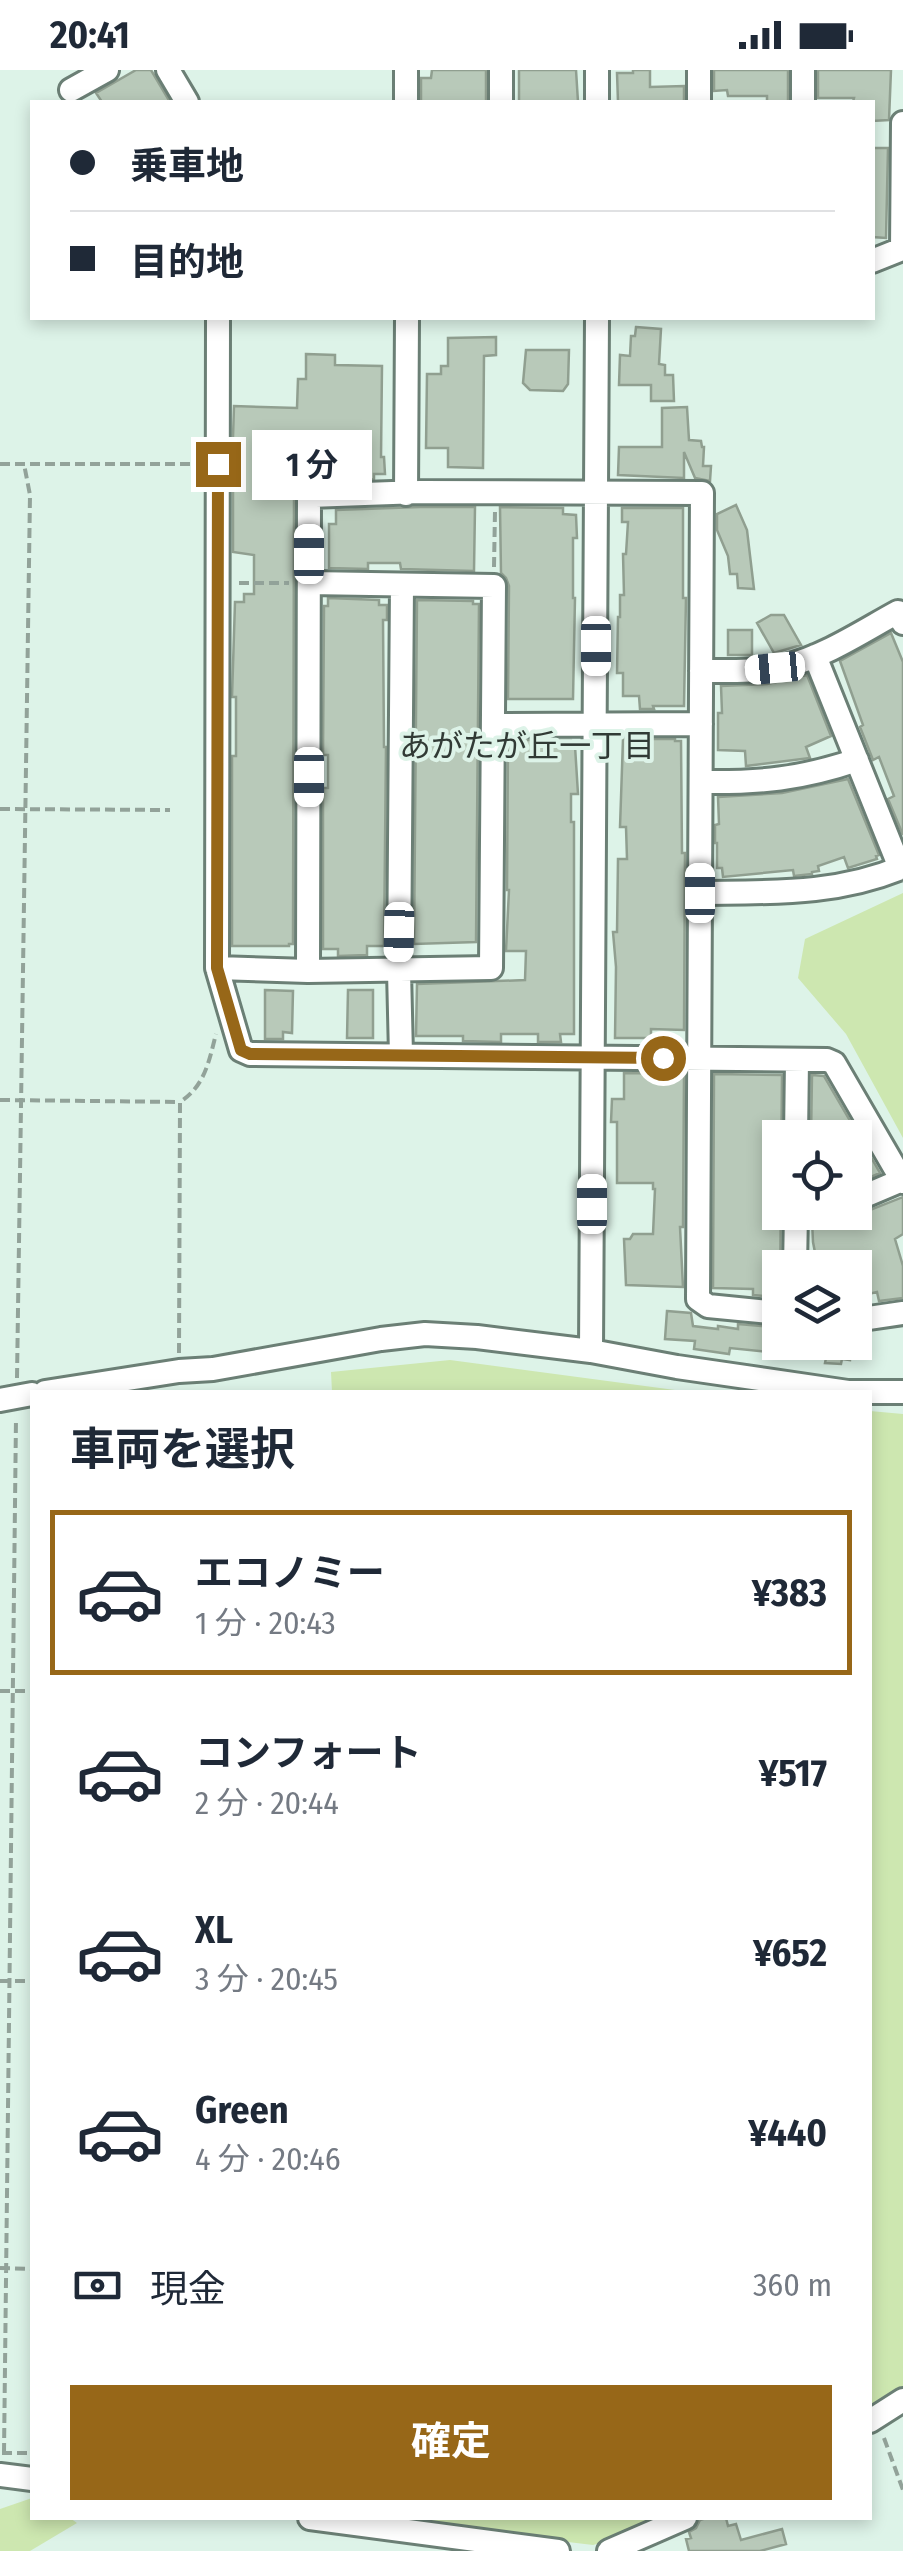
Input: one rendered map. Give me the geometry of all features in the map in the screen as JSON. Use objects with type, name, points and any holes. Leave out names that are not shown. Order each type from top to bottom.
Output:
[{"type":"street","points":[[69,88],[107,70]]},
{"type":"street","points":[[168,70],[186,100]]},
{"type":"street","points":[[406,70],[406,100]]},
{"type":"street","points":[[501,70],[501,100]]},
{"type":"street","points":[[597,70],[597,100]]},
{"type":"street","points":[[699,70],[699,100]]},
{"type":"street","points":[[802,70],[803,100]]},
{"type":"street","points":[[875,260],[902,249],[903,123]]},
{"type":"street","points":[[218,320],[217,968],[241,1050],[250,1054],[827,1060],[834,1063],[903,1181],[872,1193]]},
{"type":"street","points":[[406,494],[407,320]]},
{"type":"street","points":[[591,1351],[598,320]]},
{"type":"street","points":[[308,971],[309,496],[702,493],[698,1299],[708,1306],[762,1312]]},
{"type":"street","points":[[217,968],[491,968],[494,586],[309,583]]},
{"type":"street","points":[[400,1056],[402,585]]},
{"type":"street","points":[[701,671],[775,668],[816,656],[898,612],[903,623]]},
{"type":"street","points":[[700,893],[837,888],[901,868],[816,656]]},
{"type":"street","points":[[493,725],[701,724]]},
{"type":"street","points":[[700,782],[790,779],[857,760]]},
{"type":"street","points":[[796,1120],[797,1060]]},
{"type":"street","points":[[872,1318],[903,1313]]},
{"type":"street","points":[[58,1390],[425,1334],[591,1351],[834,1390]]},
{"type":"street","points":[[872,1392],[903,1392]]},
{"type":"street","points":[[873,2419],[903,2400]]},
{"type":"street","points":[[0,2475],[30,2479]]},
{"type":"street","points":[[325,2520],[558,2551]]},
{"type":"street","points":[[609,2551],[680,2520]]},
{"type":"path","points":[[0,464],[182,464]]},
{"type":"path","points":[[24,464],[30,495],[3,2268],[4,2453],[30,2453]]},
{"type":"path","points":[[494,586],[495,492]]},
{"type":"path","points":[[218,583],[309,583]]},
{"type":"path","points":[[0,809],[170,810]]},
{"type":"path","points":[[0,1100],[180,1102],[202,1081],[219,1020],[228,1007]]},
{"type":"path","points":[[179,1371],[180,1102]]},
{"type":"path","points":[[0,1691],[30,1691]]},
{"type":"path","points":[[0,1981],[30,1981]]},
{"type":"path","points":[[3,2268],[30,2269]]},
{"type":"path","points":[[873,2419],[903,2490]]},
{"type":"green space","points":[[903,893],[903,1138],[846,1034],[798,978],[805,939]]},
{"type":"green space","points":[[450,1360],[675,1390],[332,1390],[331,1372]]},
{"type":"green space","points":[[872,1411],[903,1414],[903,2399],[872,2417]]},
{"type":"green space","points":[[30,2499],[30,2520],[77,2523],[30,2551],[0,2551],[0,2509]]},
{"type":"green space","points":[[385,2520],[664,2520],[665,2524],[593,2545]]},
{"type":"building","points":[[136,70],[151,70],[169,100],[101,100],[96,93]]},
{"type":"building","points":[[432,70],[486,70],[486,100],[421,100],[421,78],[431,78]]},
{"type":"building","points":[[519,70],[576,70],[578,100],[519,100]]},
{"type":"building","points":[[650,70],[650,87],[684,86],[684,100],[618,100],[617,73]]},
{"type":"building","points":[[714,70],[788,70],[788,100],[728,96],[727,90],[714,91]]},
{"type":"building","points":[[818,70],[891,70],[889,120],[875,121],[875,100],[818,98]]},
{"type":"building","points":[[875,148],[888,148],[886,238],[875,237]]},
{"type":"building","points":[[636,327],[661,329],[659,364],[665,365],[665,375],[673,375],[674,401],[651,401],[651,385],[619,385],[620,355],[630,356],[631,336],[635,336]]},
{"type":"building","points":[[496,337],[496,355],[484,356],[483,468],[448,467],[448,448],[426,448],[427,374],[441,374],[441,366],[448,366],[448,338]]},
{"type":"building","points":[[526,350],[569,350],[568,384],[563,391],[530,390],[523,383]]},
{"type":"building","points":[[306,354],[335,355],[335,365],[382,366],[381,457],[385,474],[374,474],[374,479],[333,480],[333,472],[296,473],[293,944],[232,946],[235,602],[244,602],[244,594],[254,594],[254,555],[233,552],[234,406],[297,408],[298,379],[306,379]]},
{"type":"building","points":[[687,407],[689,440],[701,441],[703,466],[711,466],[710,481],[695,478],[684,452],[684,478],[618,475],[619,447],[662,447],[662,408]]},
{"type":"building","points":[[736,505],[747,530],[754,589],[738,588],[737,574],[730,574],[728,556],[717,530],[717,514]]},
{"type":"building","points":[[475,507],[474,571],[401,569],[400,563],[368,563],[368,569],[329,568],[329,524],[336,524],[336,510]]},
{"type":"building","points":[[500,507],[563,508],[563,514],[576,515],[573,699],[508,699],[509,586],[501,573]]},
{"type":"building","points":[[622,508],[683,508],[684,706],[640,709],[639,696],[623,696],[623,673],[617,673],[618,617],[620,595],[624,595],[623,554],[628,522],[622,522]]},
{"type":"building","points":[[328,598],[379,600],[379,605],[387,605],[387,620],[383,620],[384,946],[367,946],[367,955],[338,956],[338,949],[323,949],[323,788],[328,788],[328,755],[323,755],[324,606],[328,606]]},
{"type":"building","points":[[417,600],[479,604],[476,942],[414,944]]},
{"type":"building","points":[[771,615],[784,615],[801,645],[774,653],[757,623]]},
{"type":"building","points":[[728,630],[752,630],[752,655],[728,655]]},
{"type":"building","points":[[891,633],[903,662],[903,835],[888,799],[894,796],[879,757],[873,760],[840,661]]},
{"type":"building","points":[[807,675],[831,736],[806,747],[810,758],[746,766],[745,751],[718,750],[721,686],[767,684]]},
{"type":"building","points":[[623,739],[681,741],[684,1030],[651,1029],[651,1038],[615,1038],[613,932],[617,932],[618,859],[627,859],[626,827],[620,827]]},
{"type":"building","points":[[508,740],[571,740],[575,746],[578,794],[571,794],[574,1034],[560,1034],[561,1042],[538,1042],[538,1034],[501,1034],[501,1042],[463,1041],[463,1036],[416,1036],[417,984],[525,980],[526,951],[506,951]]},
{"type":"building","points":[[848,779],[879,855],[877,859],[848,868],[844,857],[818,866],[819,871],[812,874],[794,876],[793,870],[723,877],[722,868],[717,868],[715,843],[718,797],[782,793]]},
{"type":"building","points":[[265,990],[293,991],[292,1033],[283,1032],[283,1039],[265,1039]]},
{"type":"building","points":[[348,990],[373,990],[373,1038],[347,1038]]},
{"type":"building","points":[[624,1073],[684,1077],[680,1227],[683,1287],[626,1285],[624,1239],[633,1234],[653,1234],[655,1189],[653,1183],[617,1183],[617,1122],[611,1122],[612,1099],[624,1099]]},
{"type":"building","points":[[714,1074],[782,1075],[782,1120],[762,1120],[762,1230],[781,1230],[780,1250],[762,1250],[762,1296],[753,1295],[753,1289],[713,1288]]},
{"type":"building","points":[[812,1075],[824,1076],[850,1120],[811,1120]]},
{"type":"building","points":[[872,1159],[880,1173],[872,1177]]},
{"type":"building","points":[[903,1197],[903,1234],[895,1239],[903,1266],[903,1298],[879,1301],[877,1292],[872,1293],[872,1250],[815,1250],[812,1230],[872,1230],[872,1209]]},
{"type":"building","points":[[667,1311],[691,1313],[693,1326],[762,1326],[762,1351],[730,1348],[729,1354],[694,1349],[695,1341],[665,1339]]},
{"type":"building","points":[[700,2520],[726,2520],[728,2526],[736,2524],[741,2540],[782,2529],[786,2544],[760,2551],[689,2551],[686,2539],[691,2538],[689,2532]]},
{"type":"district","name":"あがたが丘一丁目","points":[[527,746]]},
{"type":"route","points":[[218,464],[217,968],[241,1050],[250,1054],[663,1058]]}]
